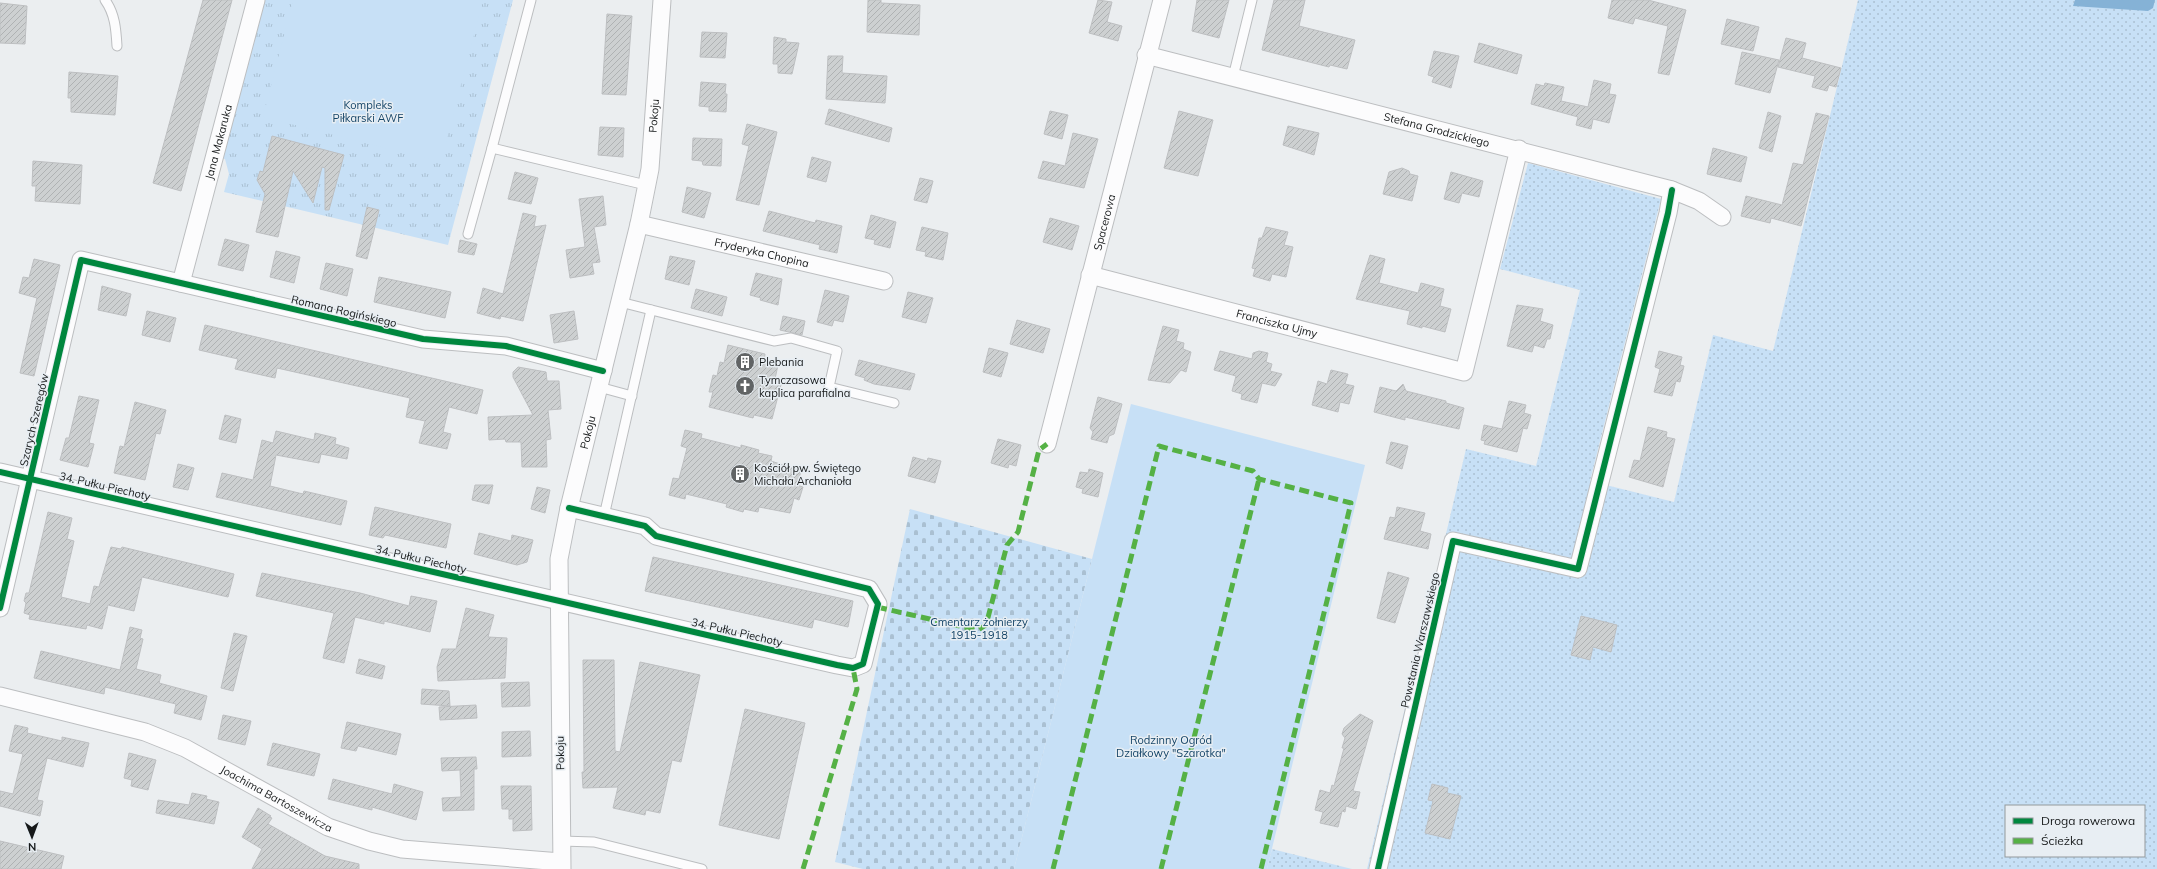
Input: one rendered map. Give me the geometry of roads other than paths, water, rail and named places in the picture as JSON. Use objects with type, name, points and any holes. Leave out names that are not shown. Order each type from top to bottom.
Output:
[{"type":"street","name":"Jana Makaruka","points":[[181,283],[256,0]]},
{"type":"street","name":"Pokoju","points":[[562,866],[558,601],[559,560],[569,508],[639,224],[650,169],[662,0]]},
{"type":"street","name":"Spacerowa","points":[[1047,444],[1146,55],[1162,0]]},
{"type":"street","name":"Stefana Grodzickiego","points":[[1146,55],[1519,149],[1672,190],[1699,201],[1722,217]]},
{"type":"street","name":"Franciszka Ujmy","points":[[1090,275],[1464,372],[1519,149]]},
{"type":"street","name":"Powstania Warszawskiego","points":[[1378,869],[1453,541],[1578,569],[1668,213],[1672,190]]},
{"type":"street","name":"Fryderyka Chopina","points":[[639,224],[884,282]]},
{"type":"street","name":"Romana Rogińskiego","points":[[81,260],[423,339],[506,346],[603,371]]},
{"type":"street","name":"Szarych Szeregów","points":[[0,608],[81,260]]},
{"type":"street","name":"34. Pułku Piechoty","points":[[0,472],[838,665],[853,668],[863,664],[878,604],[869,589],[656,536],[645,526],[604,516]]},
{"type":"street","points":[[569,508],[604,516]]},
{"type":"street","name":"Joachima Bartoszewicza","points":[[0,696],[145,732],[185,748],[328,827],[369,841],[402,849],[562,866]]},
{"type":"lane","points":[[105,0],[109,6],[116,26],[117,46]]},
{"type":"lane","points":[[468,234],[531,0]]},
{"type":"lane","points":[[1233,77],[1252,0]]},
{"type":"lane","points":[[492,148],[646,185]]},
{"type":"lane","points":[[620,302],[774,341],[791,338],[837,351],[829,387],[894,403]]},
{"type":"lane","points":[[604,516],[651,310]]},
{"type":"lane","points":[[599,387],[632,396]]},
{"type":"lane","points":[[561,841],[594,842],[702,869]]},
{"type":"water","points":[[2075,0],[2155,0],[2153,8],[2148,11],[2073,6]]},
{"type":"place","name":"Plebania","points":[[745,362]]},
{"type":"place","name":"Tymczasowa kaplica parafialna","points":[[745,386]]},
{"type":"place","name":"Kościół pw. Świętego Michała Archanioła","points":[[740,474]]},
{"type":"park label","name":"Kompleks Piłkarski AWF","points":[[368,111]]},
{"type":"park label","name":"Cmentarz żołnierzy 1915-1918","points":[[979,628]]},
{"type":"park label","name":"Rodzinny Ogród Działkowy \"Szarotka\"","points":[[1171,746]]}]
